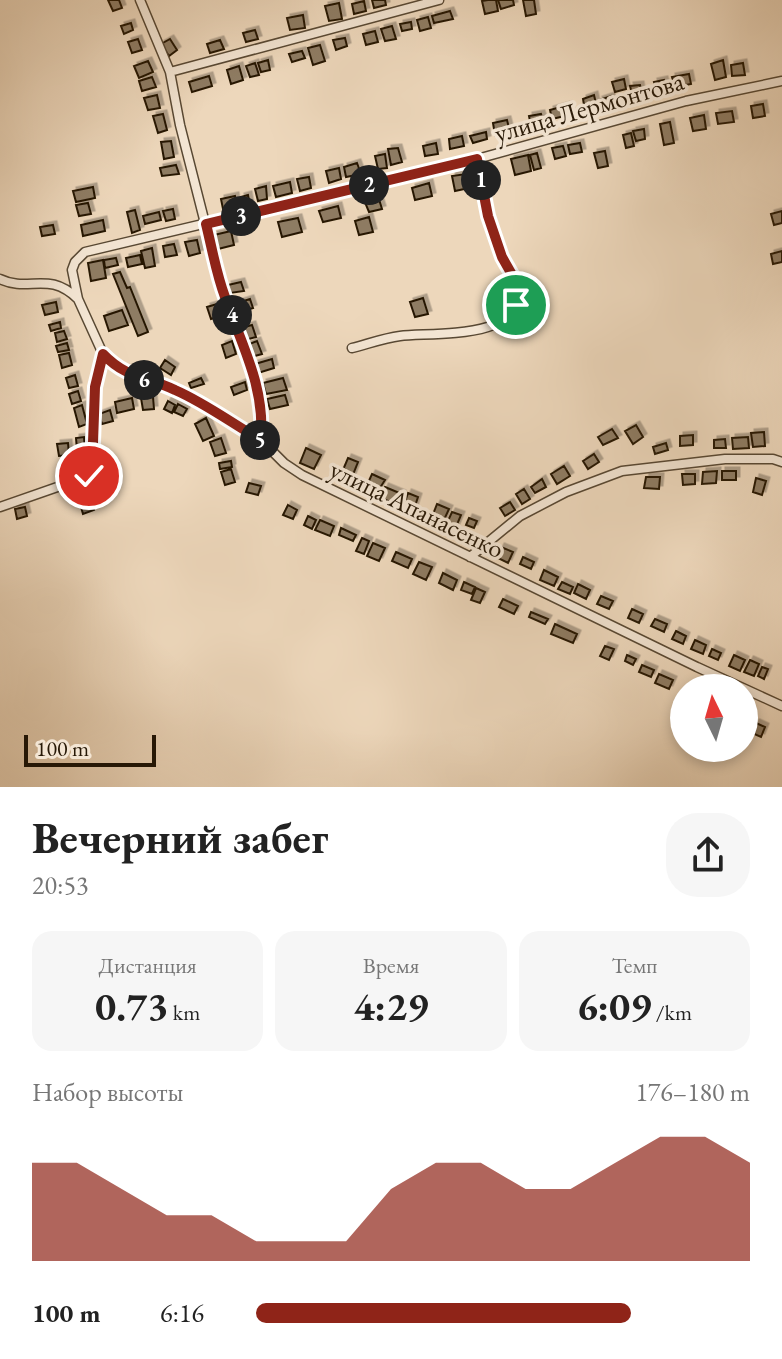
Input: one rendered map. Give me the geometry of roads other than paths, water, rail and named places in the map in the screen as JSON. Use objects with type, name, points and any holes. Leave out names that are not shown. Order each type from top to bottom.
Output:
[{"type":"street","points":[[140,0],[170,72],[180,125],[223,294],[260,393],[261,440]]},
{"type":"street","points":[[170,72],[439,0]]},
{"type":"street","name":"улица Лермонтова","points":[[78,299],[72,270],[85,252],[477,159],[686,101],[782,81]]},
{"type":"street","points":[[352,348],[397,336],[472,331],[497,325],[510,315],[518,293],[488,216],[477,159]]},
{"type":"street","points":[[0,279],[13,285],[33,282],[56,284],[68,289],[78,299],[103,354],[95,387],[92,470],[89,476],[0,507]]},
{"type":"street","name":"улица Апанасенко","points":[[103,354],[114,366],[173,389],[261,440],[284,463],[302,475],[782,706]]},
{"type":"street","points":[[470,557],[520,516],[566,492],[622,471],[725,459],[773,459],[782,462]]}]
